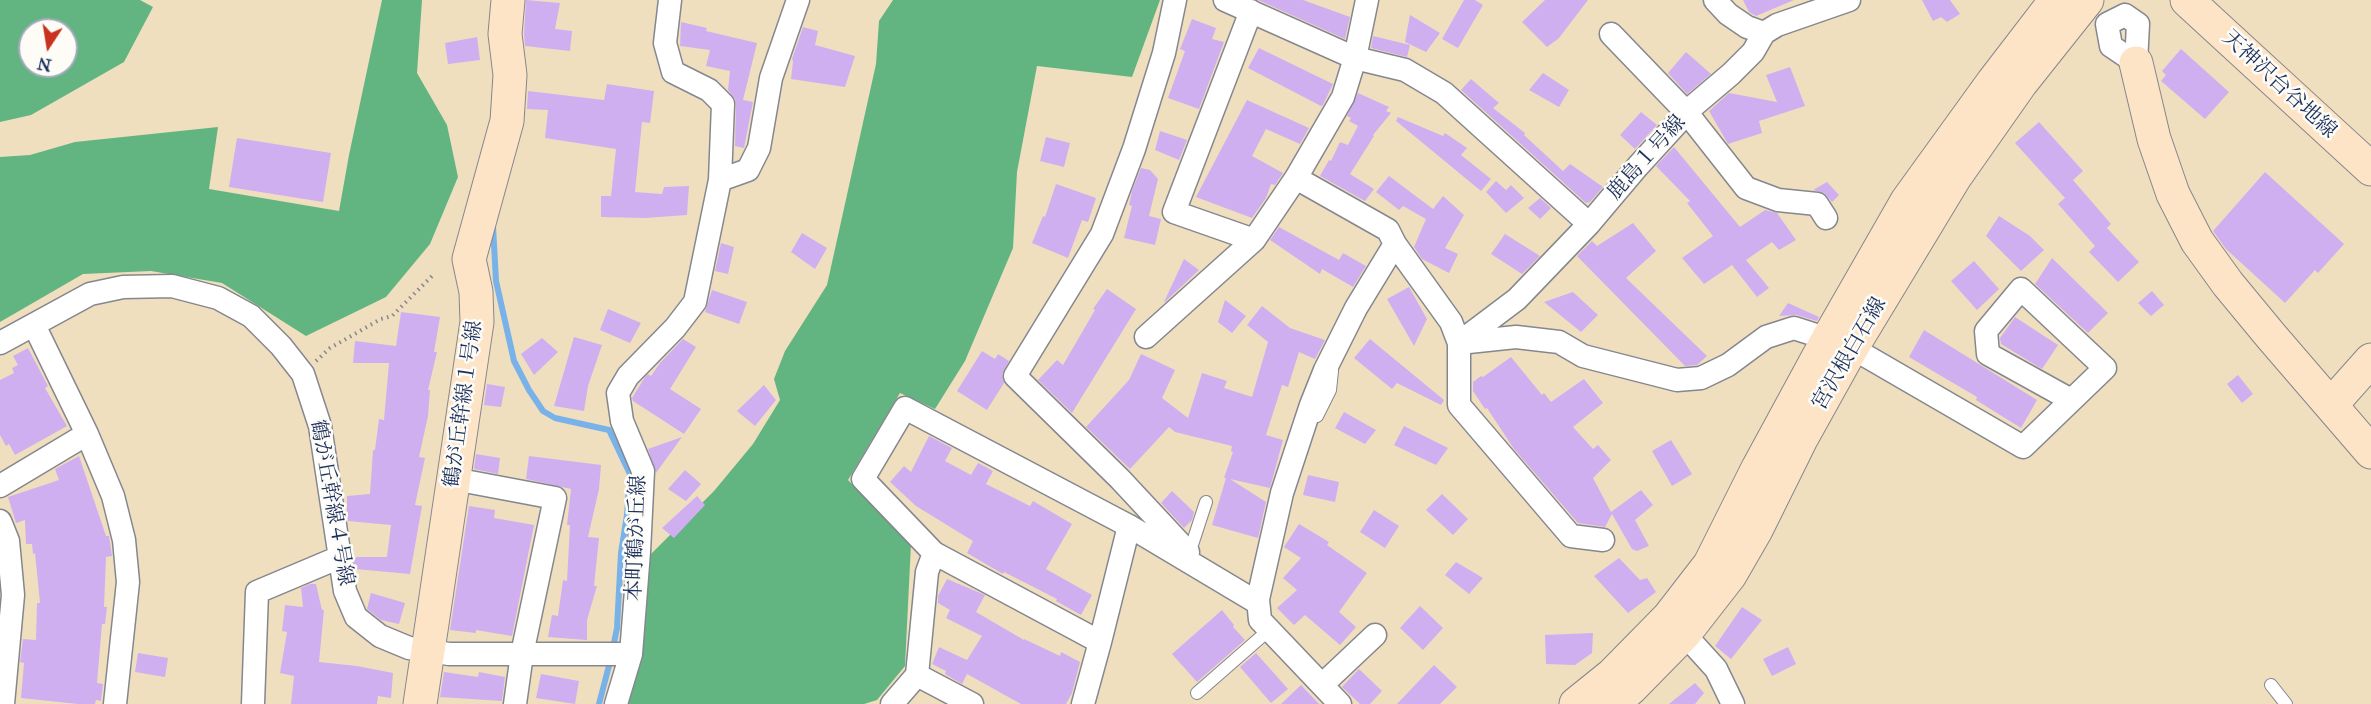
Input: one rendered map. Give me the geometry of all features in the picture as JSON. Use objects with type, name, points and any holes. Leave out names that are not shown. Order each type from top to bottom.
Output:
[{"type":"street","name":"鶴が丘幹線１号線","points":[[420,704],[477,322],[476,292],[469,259],[507,121],[510,75],[506,34],[508,0]]},
{"type":"street","name":"本町鶴が丘線","points":[[616,704],[618,654],[639,552],[643,471],[622,421],[618,393],[628,376],[675,328],[695,302],[720,180],[723,104],[709,90],[673,72],[665,43],[670,0]]},
{"type":"street","points":[[720,180],[748,170],[759,148],[771,78],[798,0]]},
{"type":"street","points":[[1175,0],[1164,53],[1134,149],[1102,234],[1016,376],[1120,479],[1206,572]]},
{"type":"street","points":[[1225,0],[1355,58],[1405,70],[1444,93],[1589,224]]},
{"type":"street","points":[[1146,337],[1254,240],[1296,178],[1326,130],[1343,96],[1355,58],[1367,0]]},
{"type":"street","points":[[1715,0],[1728,14],[1747,27],[1764,33],[1778,25],[1849,0]]},
{"type":"street","points":[[1612,704],[1631,688],[1677,625],[1758,468],[1840,344],[1907,201],[2055,0]]},
{"type":"street","name":"宮沢根白石線","points":[[1840,344],[2021,83],[2087,0]]},
{"type":"street","name":"天神沢台谷地線","points":[[2187,0],[2371,169]]},
{"type":"street","points":[[1251,11],[1174,212],[1254,240]]},
{"type":"street","name":"鹿島１号線","points":[[1459,343],[1517,299],[1589,224],[1638,165],[1687,112],[1753,52],[1764,33]]},
{"type":"street","points":[[1611,34],[1687,112],[1746,188],[1778,200],[1817,204],[1826,218]]},
{"type":"street","points":[[2136,63],[2154,139],[2165,172],[2173,194],[2197,241],[2228,284],[2371,452]]},
{"type":"street","points":[[1296,178],[1388,230],[1451,322],[1459,343],[1459,405],[1571,536],[1603,540]]},
{"type":"street","points":[[1340,704],[1260,620],[1258,603],[1282,493],[1299,438],[1330,361],[1356,308],[1395,243]]},
{"type":"street","name":"鶴が丘幹線４号線","points":[[0,343],[90,294],[123,287],[172,286],[218,298],[251,316],[281,346],[303,374],[320,426],[345,591],[356,616],[380,636],[410,648],[428,651],[449,654],[618,654]]},
{"type":"street","points":[[1459,343],[1516,337],[1559,342],[1583,356],[1677,380],[1701,378],[1728,365],[1766,337],[1794,328],[1840,344],[2023,447],[2105,368],[2021,289],[1986,331],[1988,354],[2071,400]]},
{"type":"street","points":[[34,325],[87,434],[113,496],[124,540],[128,582],[116,704]]},
{"type":"street","points":[[2331,405],[2371,360]]},
{"type":"street","points":[[1100,642],[934,553],[863,479],[905,408],[1130,526],[1258,603]]},
{"type":"street","points":[[0,486],[87,434]]},
{"type":"street","points":[[454,479],[555,498],[522,654],[515,704]]},
{"type":"street","points":[[0,521],[8,541],[13,595],[3,704]]},
{"type":"street","points":[[1083,704],[1130,526]]},
{"type":"street","points":[[892,704],[917,675],[927,572],[934,553]]},
{"type":"street","points":[[253,704],[257,592],[340,557]]},
{"type":"street","points":[[1576,704],[1677,625]]},
{"type":"street","points":[[1677,625],[1716,669],[1733,704]]},
{"type":"street","points":[[1322,685],[1375,635]]},
{"type":"street","points":[[917,675],[972,704]]},
{"type":"lane","points":[[1292,492],[1309,433],[1330,390],[1332,371],[1330,361]]},
{"type":"lane","points":[[1189,554],[1206,502]]},
{"type":"lane","points":[[1197,693],[1269,630]]},
{"type":"lane","points":[[2271,685],[2286,704]]},
{"type":"path","points":[[303,374],[330,348],[381,319],[392,316],[435,273]]},
{"type":"green space","points":[[0,0],[140,0],[153,7],[124,62],[31,115],[0,122]]},
{"type":"green space","points":[[382,0],[422,0],[417,73],[447,125],[458,177],[430,244],[386,297],[306,336],[222,283],[151,271],[83,274],[0,322],[0,157],[30,155],[75,142],[218,127],[209,189],[339,211]]},
{"type":"green space","points":[[893,0],[1160,0],[1132,77],[1037,66],[1017,172],[1013,248],[965,361],[935,409],[900,393],[848,480],[911,544],[905,666],[877,700],[864,704],[627,704],[648,557],[714,491],[753,444],[780,400],[774,379],[785,351],[827,285],[876,64],[879,21]]},
{"type":"building","points":[[526,0],[560,3],[555,29],[572,31],[570,51],[525,46]]},
{"type":"building","points":[[1258,0],[1303,0],[1350,17],[1345,39]]},
{"type":"building","points":[[1464,0],[1475,0],[1483,5],[1458,48],[1442,39]]},
{"type":"building","points":[[1545,0],[1588,0],[1559,38],[1547,47],[1522,22]]},
{"type":"building","points":[[1743,0],[1794,0],[1756,16],[1749,12]]},
{"type":"building","points":[[1922,0],[1950,0],[1960,14],[1947,22],[1941,17],[1933,21]]},
{"type":"building","points":[[1410,15],[1440,33],[1426,52],[1405,42]]},
{"type":"building","points":[[1192,19],[1216,28],[1212,39],[1224,42],[1199,109],[1168,98],[1185,51],[1180,49]]},
{"type":"building","points":[[681,22],[707,28],[706,31],[757,43],[743,100],[753,102],[744,148],[735,146],[736,105],[735,99],[728,90],[730,71],[706,66],[710,50],[680,46]]},
{"type":"building","points":[[803,27],[818,31],[815,45],[855,56],[845,87],[791,79],[792,59]]},
{"type":"building","points":[[1373,36],[1410,45],[1407,57],[1371,48]]},
{"type":"building","points":[[477,37],[480,60],[448,64],[445,43]]},
{"type":"building","points":[[1259,48],[1333,84],[1323,105],[1248,68]]},
{"type":"building","points":[[2181,49],[2229,92],[2205,119],[2161,81],[2166,75],[2162,71]]},
{"type":"building","points":[[1686,52],[1711,74],[1687,94],[1668,73]]},
{"type":"building","points":[[1790,67],[1805,106],[1759,121],[1762,133],[1728,144],[1709,111],[1729,93],[1777,102],[1766,75]]},
{"type":"building","points":[[1543,73],[1569,90],[1559,107],[1529,90]]},
{"type":"building","points":[[1471,79],[1499,103],[1493,108],[1525,133],[1524,135],[1563,171],[1570,164],[1603,187],[1590,202],[1586,203],[1461,90]]},
{"type":"building","points":[[607,84],[654,91],[650,123],[642,122],[635,192],[662,194],[664,187],[689,186],[687,215],[645,218],[601,217],[601,196],[611,196],[616,149],[545,138],[548,110],[527,109],[528,91],[604,100]]},
{"type":"building","points":[[1358,93],[1389,107],[1386,111],[1391,113],[1373,135],[1350,174],[1374,189],[1365,201],[1320,176],[1329,160],[1331,161],[1340,142],[1348,145],[1358,126],[1349,121],[1351,118],[1347,116]]},
{"type":"building","points":[[1247,100],[1309,128],[1300,144],[1266,129],[1252,156],[1283,173],[1275,185],[1271,184],[1266,198],[1252,218],[1196,197]]},
{"type":"building","points":[[1641,112],[1657,125],[1635,149],[1620,135]]},
{"type":"building","points":[[1398,117],[1443,136],[1445,133],[1467,148],[1461,155],[1491,179],[1481,191],[1396,121]]},
{"type":"building","points":[[2039,122],[2083,171],[2073,180],[2111,224],[2107,228],[2139,262],[2118,282],[2089,252],[2095,246],[2058,204],[2065,198],[2015,143]]},
{"type":"building","points":[[1160,131],[1187,140],[1179,160],[1155,150]]},
{"type":"building","points":[[1046,137],[1070,143],[1064,167],[1040,161]]},
{"type":"building","points":[[237,138],[331,153],[323,202],[229,187]]},
{"type":"building","points":[[1674,147],[1740,227],[1765,210],[1777,213],[1796,240],[1779,250],[1772,242],[1746,260],[1769,288],[1757,297],[1732,265],[1704,284],[1682,258],[1713,236],[1687,203],[1690,201],[1656,166]]},
{"type":"building","points":[[1141,168],[1150,170],[1158,179],[1149,216],[1161,219],[1155,245],[1124,238],[1132,206],[1129,205],[1132,191]]},
{"type":"building","points":[[2265,172],[2344,244],[2318,273],[2315,270],[2285,303],[2226,249],[2213,231]]},
{"type":"building","points":[[1389,176],[1433,209],[1443,196],[1464,215],[1445,248],[1458,254],[1449,273],[1422,259],[1414,247],[1426,219],[1403,206],[1399,210],[1376,192]]},
{"type":"building","points":[[1496,181],[1506,190],[1511,185],[1524,198],[1506,213],[1486,192]]},
{"type":"building","points":[[1827,182],[1839,195],[1832,202],[1824,193],[1813,190]]},
{"type":"building","points":[[1056,184],[1096,198],[1088,222],[1082,220],[1068,258],[1032,243],[1043,216],[1045,217]]},
{"type":"building","points":[[1540,198],[1551,208],[1540,219],[1528,208]]},
{"type":"building","points":[[1999,216],[2030,236],[2044,250],[2021,271],[1986,236]]},
{"type":"building","points":[[1633,223],[1656,251],[1626,278],[1707,356],[1697,365],[1685,366],[1577,256],[1592,241],[1597,246]]},
{"type":"building","points":[[1279,227],[1339,260],[1343,253],[1366,266],[1353,287],[1322,269],[1320,274],[1270,240]]},
{"type":"building","points":[[802,233],[827,248],[815,269],[791,252]]},
{"type":"building","points":[[1505,234],[1540,256],[1522,274],[1491,254]]},
{"type":"building","points":[[721,243],[734,247],[728,274],[715,271]]},
{"type":"building","points":[[2052,258],[2108,313],[2088,333],[2035,284]]},
{"type":"building","points":[[1184,259],[1199,270],[1164,302]]},
{"type":"building","points":[[1974,261],[1999,289],[1977,310],[1951,281]]},
{"type":"building","points":[[1409,287],[1427,319],[1414,346],[1387,299]]},
{"type":"building","points":[[1107,289],[1136,309],[1072,413],[1038,380],[1057,360],[1063,365],[1095,310],[1093,309]]},
{"type":"building","points":[[712,290],[747,302],[739,324],[705,312]]},
{"type":"building","points":[[2152,291],[2164,305],[2151,316],[2138,303]]},
{"type":"building","points":[[1573,292],[1598,315],[1581,332],[1544,302]]},
{"type":"building","points":[[1225,300],[1246,316],[1232,333],[1218,322]]},
{"type":"building","points":[[1788,303],[1819,317],[1817,321],[1797,315],[1779,316]]},
{"type":"building","points":[[1262,306],[1290,328],[1325,340],[1315,359],[1299,352],[1288,387],[1282,385],[1266,435],[1283,440],[1270,488],[1230,479],[1266,502],[1258,538],[1212,525],[1233,452],[1231,451],[1232,446],[1175,432],[1169,427],[1130,469],[1086,427],[1129,380],[1141,354],[1175,370],[1162,398],[1188,418],[1202,373],[1227,381],[1224,388],[1252,397],[1268,342],[1247,325]]},
{"type":"building","points":[[608,309],[641,323],[630,343],[600,330]]},
{"type":"building","points":[[401,312],[440,317],[434,352],[437,352],[428,390],[430,390],[428,416],[419,457],[425,458],[415,505],[422,506],[410,574],[355,569],[353,557],[387,557],[391,525],[348,521],[347,516],[347,496],[370,494],[373,450],[375,450],[379,419],[384,420],[389,363],[353,363],[355,341],[396,346]]},
{"type":"building","points":[[2015,317],[2058,345],[2042,369],[2001,344],[2000,338]]},
{"type":"building","points":[[1924,330],[2037,400],[2021,428],[1976,400],[1977,397],[1909,357]]},
{"type":"building","points":[[574,337],[602,345],[588,386],[584,411],[554,406]]},
{"type":"building","points":[[542,338],[558,352],[534,375],[521,354]]},
{"type":"building","points":[[683,339],[696,347],[670,389],[701,409],[684,434],[633,401],[632,398],[645,377],[648,374],[651,376]]},
{"type":"building","points":[[1370,339],[1444,400],[1441,405],[1397,383],[1392,389],[1354,358]]},
{"type":"building","points":[[28,348],[48,386],[45,388],[67,426],[15,455],[0,435],[0,380],[14,373],[12,368],[18,365],[13,356]]},
{"type":"building","points":[[982,351],[995,359],[998,354],[1009,361],[1002,374],[1004,383],[987,410],[957,391]]},
{"type":"building","points":[[1511,357],[1542,395],[1544,393],[1551,402],[1584,379],[1603,403],[1573,427],[1593,449],[1598,445],[1611,460],[1593,478],[1611,512],[1641,490],[1653,505],[1635,520],[1649,546],[1637,551],[1632,549],[1612,514],[1605,527],[1578,523],[1514,449],[1473,391],[1473,382]]},
{"type":"building","points":[[2238,375],[2253,394],[2242,403],[2227,384]]},
{"type":"building","points":[[487,384],[505,387],[501,407],[484,405]]},
{"type":"building","points":[[764,385],[776,400],[755,426],[737,411]]},
{"type":"building","points":[[1344,412],[1376,430],[1365,444],[1335,428]]},
{"type":"building","points":[[1404,426],[1448,448],[1436,465],[1394,445]]},
{"type":"building","points":[[929,436],[952,448],[945,461],[971,475],[978,463],[993,471],[986,484],[1030,506],[1033,501],[1072,524],[1046,569],[1092,595],[1081,615],[1056,601],[1057,599],[1004,572],[1003,574],[967,553],[973,541],[916,506],[890,482],[904,466],[911,472]]},
{"type":"building","points":[[682,437],[656,473],[648,449]]},
{"type":"building","points":[[1671,440],[1692,474],[1672,486],[1652,451]]},
{"type":"building","points":[[476,454],[500,458],[498,474],[474,469]]},
{"type":"building","points":[[79,456],[106,536],[109,536],[112,556],[106,557],[104,607],[107,607],[105,624],[102,624],[97,683],[103,684],[101,701],[96,700],[95,704],[78,704],[21,698],[24,663],[20,662],[23,639],[36,640],[37,603],[40,603],[35,553],[33,554],[32,544],[26,544],[25,520],[16,523],[8,497],[59,480],[55,469]]},
{"type":"building","points":[[529,456],[601,465],[599,489],[588,537],[599,538],[594,586],[597,586],[587,620],[587,640],[548,637],[552,615],[558,616],[563,580],[567,581],[570,525],[567,525],[571,489],[526,479]]},
{"type":"building","points":[[685,470],[701,484],[686,501],[668,489]]},
{"type":"building","points":[[1308,475],[1339,482],[1335,502],[1303,495]]},
{"type":"building","points":[[1172,491],[1194,512],[1192,520],[1184,528],[1161,503]]},
{"type":"building","points":[[1442,494],[1468,519],[1453,535],[1426,510]]},
{"type":"building","points":[[697,496],[705,505],[674,538],[662,528]]},
{"type":"building","points":[[469,506],[495,510],[494,518],[534,525],[512,636],[476,630],[476,633],[450,630]]},
{"type":"building","points":[[1374,510],[1399,526],[1385,548],[1360,532]]},
{"type":"building","points":[[1299,524],[1329,542],[1327,545],[1367,573],[1339,612],[1356,627],[1340,645],[1305,615],[1294,625],[1277,608],[1297,590],[1283,578],[1301,558],[1284,547]]},
{"type":"building","points":[[1619,558],[1640,580],[1647,578],[1656,592],[1628,613],[1594,576]]},
{"type":"building","points":[[1456,562],[1483,578],[1469,594],[1445,575]]},
{"type":"building","points":[[947,579],[985,595],[976,612],[1024,640],[1060,656],[1061,652],[1080,662],[1072,693],[1066,704],[1021,704],[967,674],[962,684],[945,674],[946,671],[932,664],[939,647],[967,660],[982,636],[946,618],[950,610],[938,603],[938,596]]},
{"type":"building","points":[[316,584],[322,610],[324,610],[319,662],[393,673],[391,698],[378,696],[377,704],[291,704],[294,676],[280,673],[287,632],[282,631],[285,605],[303,607],[301,588]]},
{"type":"building","points":[[371,593],[405,603],[399,624],[381,620],[367,609]]},
{"type":"building","points":[[1420,606],[1443,628],[1423,650],[1400,628]]},
{"type":"building","points":[[1742,607],[1762,620],[1731,659],[1715,646]]},
{"type":"building","points":[[1222,610],[1245,640],[1197,682],[1172,654]]},
{"type":"building","points":[[1593,633],[1592,653],[1575,665],[1546,664],[1545,635]]},
{"type":"building","points":[[1788,647],[1796,664],[1772,676],[1763,659]]},
{"type":"building","points":[[138,653],[168,658],[165,677],[135,672]]},
{"type":"building","points":[[1256,653],[1288,689],[1271,703],[1240,667]]},
{"type":"building","points":[[1434,665],[1457,687],[1440,704],[1397,704]]},
{"type":"building","points":[[1359,669],[1382,691],[1370,704],[1360,704],[1342,687]]},
{"type":"building","points":[[444,672],[478,677],[479,672],[505,677],[502,701],[440,697]]},
{"type":"building","points":[[541,674],[579,681],[575,704],[536,698]]},
{"type":"building","points":[[1695,683],[1704,693],[1695,704],[1669,704]]},
{"type":"building","points":[[1301,685],[1319,704],[1281,704]]},
{"type":"waterway","points":[[493,226],[496,281],[514,361],[529,390],[543,411],[555,418],[609,430],[630,474],[621,553],[617,628],[613,648]]},
{"type":"waterway","points":[[599,704],[611,658]]}]
